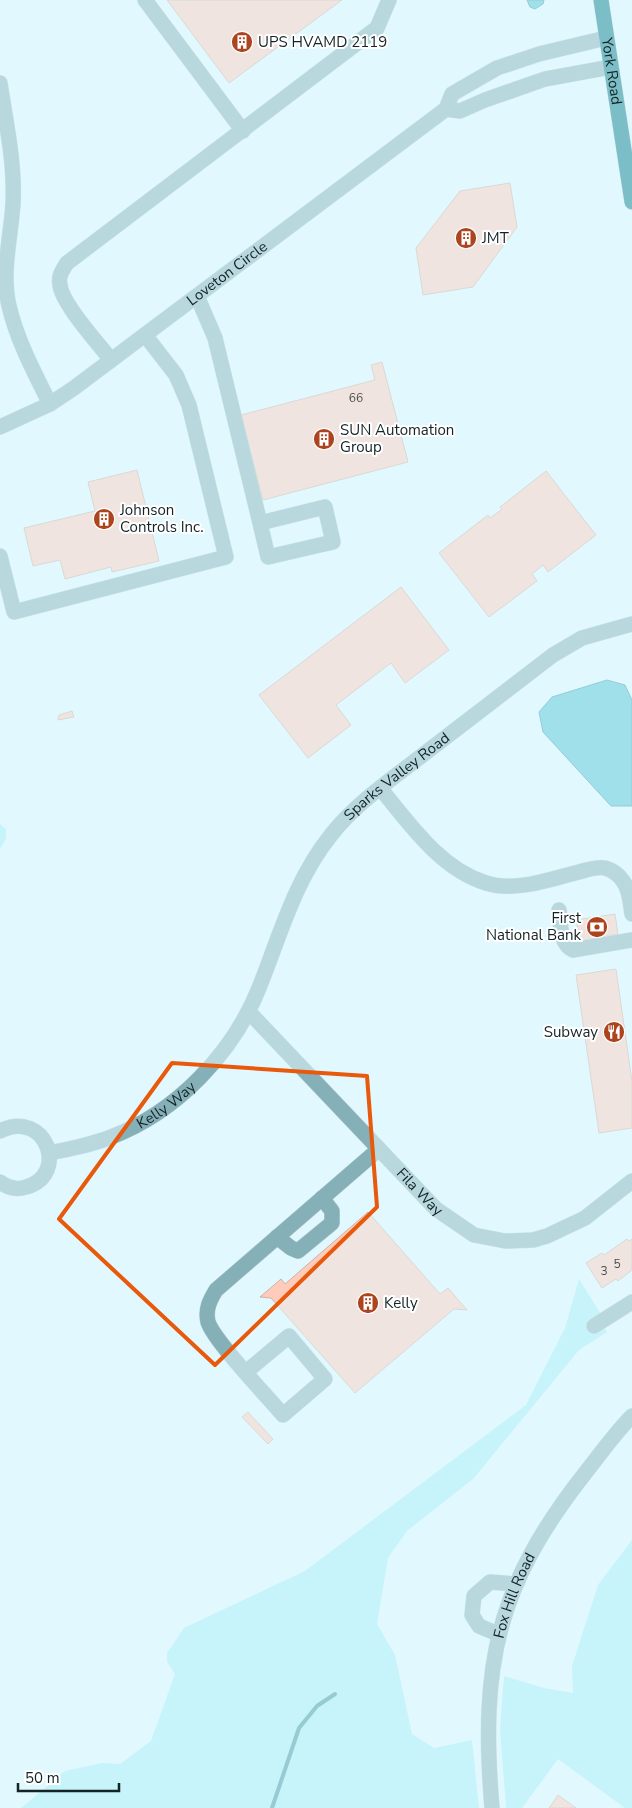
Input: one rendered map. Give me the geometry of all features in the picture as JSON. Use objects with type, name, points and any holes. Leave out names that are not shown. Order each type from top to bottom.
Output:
[{"type":"main road","name":"York Road","points":[[601,0],[632,202]]},
{"type":"street","points":[[145,0],[243,131]]},
{"type":"street","points":[[112,360],[64,298],[60,286],[60,275],[67,263],[378,28],[389,0]]},
{"type":"street","name":"Loveton Circle","points":[[0,427],[50,404],[112,360],[446,108],[452,94],[497,68],[539,54],[606,38]]},
{"type":"street","points":[[446,108],[460,111],[545,78],[611,67]]},
{"type":"street","points":[[0,83],[13,177],[13,204],[5,272],[8,304],[17,333],[50,404]]},
{"type":"street","points":[[197,296],[214,338],[268,557],[333,542],[325,507],[260,523]]},
{"type":"street","points":[[0,556],[14,612],[226,557],[189,406],[182,386],[145,335]]},
{"type":"street","name":"Sparks Valley Road","points":[[249,1012],[287,912],[315,856],[343,822],[380,788],[553,655],[597,632],[632,624]]},
{"type":"street","points":[[380,788],[418,834],[465,875],[486,884],[507,887],[533,884],[592,869],[604,868],[616,874],[624,882],[632,914]]},
{"type":"street","points":[[559,910],[564,941],[567,947],[572,950],[632,940]]},
{"type":"street","name":"Fila Way","points":[[249,1012],[378,1149],[448,1219],[474,1235],[505,1242],[533,1240],[561,1231],[585,1218],[632,1181]]},
{"type":"street","name":"Kelly Way","points":[[49,1153],[84,1146],[112,1137],[136,1125],[166,1106],[192,1085],[213,1063],[249,1012]]},
{"type":"street","points":[[0,1131],[14,1126],[30,1128],[46,1142],[49,1153],[46,1172],[31,1186],[12,1188],[0,1182]]},
{"type":"street","points":[[246,1372],[290,1336],[325,1379],[283,1415],[246,1372],[212,1331],[208,1320],[208,1305],[216,1290],[378,1149]]},
{"type":"street","points":[[277,1237],[290,1248],[298,1251],[332,1222],[332,1211],[322,1198]]},
{"type":"street","points":[[594,1326],[632,1302]]},
{"type":"street","name":"Fox Hill Road","points":[[492,1808],[488,1714],[498,1634],[515,1584],[534,1544],[554,1513],[632,1416]]},
{"type":"street","points":[[498,1634],[479,1626],[472,1615],[474,1596],[490,1582],[515,1584]]},
{"type":"highlighted area","points":[[172,1063],[367,1076],[377,1207],[215,1365],[59,1219]]},
{"type":"shaded area","points":[[527,0],[544,0],[543,4],[535,9],[530,7]]},
{"type":"shaded area","points":[[607,680],[625,685],[632,700],[632,806],[611,806],[543,732],[539,712],[552,697]]},
{"type":"shaded area","points":[[0,824],[6,829],[6,838],[0,849]]},
{"type":"shaded area","points":[[579,1279],[604,1319],[601,1322],[607,1332],[579,1350],[473,1479],[407,1531],[388,1558],[377,1624],[395,1655],[412,1734],[434,1748],[472,1740],[479,1808],[21,1808],[65,1771],[102,1763],[120,1764],[151,1741],[175,1674],[167,1662],[167,1653],[184,1628],[305,1571],[526,1405],[565,1328]]},
{"type":"shaded area","points":[[632,1540],[632,1808],[625,1808],[558,1759],[522,1808],[506,1808],[500,1730],[504,1676],[544,1688],[573,1693],[572,1666],[598,1585]]},
{"type":"building","name":"UPS HVAMD 2119","points":[[167,0],[342,0],[229,83]]},
{"type":"building","name":"JMT","points":[[510,183],[517,227],[473,287],[423,295],[416,248],[460,191]]},
{"type":"building","name":"SUN Automation Group","points":[[382,362],[408,462],[263,500],[241,415],[375,380],[371,365]]},
{"type":"building","name":"Johnson Controls Inc.","points":[[137,470],[159,561],[112,572],[111,567],[65,579],[60,560],[33,566],[24,528],[95,511],[88,482]]},
{"type":"building","points":[[546,471],[596,535],[548,572],[543,565],[532,574],[537,581],[489,617],[439,553],[488,515],[490,518],[502,509],[500,507]]},
{"type":"building","points":[[401,587],[449,650],[405,683],[391,663],[336,705],[351,725],[308,758],[259,695]]},
{"type":"building","points":[[72,711],[74,717],[58,720],[59,715]]},
{"type":"building","name":"First National Bank","points":[[615,914],[618,934],[580,941],[576,920]]},
{"type":"building","points":[[616,969],[632,1081],[632,1128],[599,1133],[576,975]]},
{"type":"building","name":"Kelly","points":[[368,1212],[440,1294],[448,1288],[467,1310],[454,1309],[355,1393],[271,1298],[260,1297],[281,1279],[285,1284]]},
{"type":"building","points":[[627,1239],[629,1241],[632,1239],[632,1270],[618,1281],[616,1279],[602,1288],[586,1263],[602,1253],[604,1255]]},
{"type":"building","points":[[248,1412],[273,1439],[268,1444],[242,1417]]},
{"type":"building","points":[[558,1795],[576,1808],[549,1808]]},
{"type":"waterway","points":[[272,1808],[299,1728],[317,1706],[335,1694]]},
{"type":"place","name":"UPS HVAMD 2119","points":[[242,42]]},
{"type":"place","name":"JMT","points":[[466,238]]},
{"type":"place","name":"SUN Automation Group","points":[[324,439]]},
{"type":"place","name":"Johnson Controls Inc.","points":[[104,519]]},
{"type":"place","name":"First National Bank","points":[[597,927]]},
{"type":"place","name":"Subway","points":[[614,1032]]},
{"type":"place","name":"Kelly","points":[[368,1303]]}]
